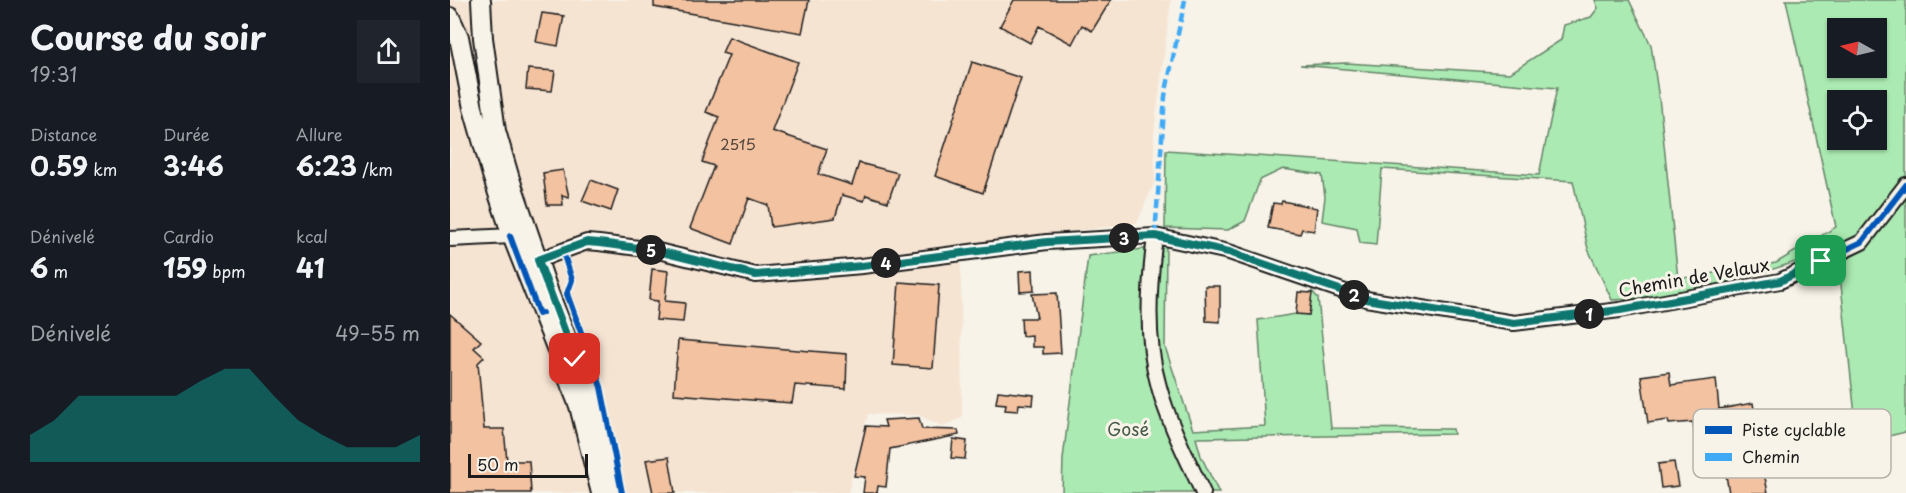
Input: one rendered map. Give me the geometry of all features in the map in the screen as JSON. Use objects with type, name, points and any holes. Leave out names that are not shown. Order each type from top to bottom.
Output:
[{"type":"main road","points":[[481,0],[483,38],[496,131],[538,260],[592,401],[614,493]]},
{"type":"main road","points":[[450,17],[459,38],[473,108],[512,236],[579,406],[602,493]]},
{"type":"street","name":"Chemin de Velaux","points":[[538,260],[587,242],[654,250],[756,275],[862,266],[1047,242],[1155,236],[1229,252],[1366,299],[1514,323],[1620,310],[1780,281],[1862,242],[1906,185]]},
{"type":"street","points":[[450,239],[512,236]]},
{"type":"street","points":[[1155,236],[1149,283],[1150,325],[1158,386],[1173,430],[1203,493]]},
{"type":"shaded area","points":[[450,0],[1171,0],[1154,134],[1155,181],[1137,223],[964,246],[961,266],[962,418],[942,426],[918,415],[868,414],[848,493],[450,493]]},
{"type":"green space","points":[[1595,0],[1629,0],[1651,45],[1660,106],[1678,279],[1776,263],[1836,227],[1786,0],[1906,0],[1906,432],[1891,435],[1891,409],[1854,409],[1837,248],[1754,275],[1698,289],[1612,300],[1588,249],[1573,181],[1382,169],[1376,245],[1360,243],[1357,228],[1322,221],[1325,197],[1322,175],[1283,169],[1260,180],[1245,221],[1228,230],[1165,228],[1166,150],[1539,175],[1557,88],[1300,65],[1346,63],[1510,73],[1561,40],[1564,25],[1591,17],[1598,8]]},
{"type":"green space","name":"Gosé","points":[[1166,246],[1165,347],[1193,430],[1265,426],[1258,320],[1296,314],[1309,315],[1312,291],[1318,298],[1331,428],[1453,429],[1454,434],[1196,438],[1201,456],[1219,493],[1062,493],[1063,459],[1088,256]]},
{"type":"building","points":[[654,0],[809,0],[802,33],[654,7]]},
{"type":"building","points":[[1014,0],[1111,0],[1092,31],[1082,25],[1072,44],[1039,26],[1030,43],[1000,26]]},
{"type":"building","points":[[542,13],[564,16],[558,46],[536,42]]},
{"type":"building","points":[[729,37],[798,62],[772,131],[827,149],[818,174],[852,185],[859,163],[898,173],[888,202],[866,195],[864,201],[842,195],[835,218],[771,227],[768,205],[749,198],[733,244],[690,228],[714,166],[702,162],[719,117],[706,112],[729,55],[722,53]]},
{"type":"building","points":[[972,62],[1021,78],[983,193],[935,176]]},
{"type":"building","points":[[528,69],[555,71],[552,91],[526,89]]},
{"type":"building","points":[[563,170],[569,197],[562,195],[563,205],[547,205],[543,173]]},
{"type":"building","points":[[591,180],[618,190],[611,211],[582,201]]},
{"type":"building","points":[[1282,201],[1317,208],[1314,231],[1302,229],[1300,234],[1268,228],[1273,203],[1281,204]]},
{"type":"building","points":[[652,269],[668,271],[665,301],[685,303],[683,322],[656,320],[658,301],[649,300]]},
{"type":"building","points":[[1033,270],[1034,291],[1020,292],[1019,271]]},
{"type":"building","points":[[899,282],[939,285],[933,368],[893,365]]},
{"type":"building","points":[[1205,286],[1220,286],[1220,322],[1206,321]]},
{"type":"building","points":[[1298,292],[1312,293],[1309,315],[1296,314]]},
{"type":"building","points":[[1057,293],[1061,353],[1043,354],[1043,347],[1032,347],[1032,335],[1022,336],[1021,318],[1037,318],[1032,294]]},
{"type":"building","points":[[450,314],[481,341],[474,348],[484,357],[478,363],[484,429],[504,429],[507,461],[529,461],[531,493],[450,493]]},
{"type":"building","points":[[678,340],[847,354],[846,389],[795,385],[792,403],[674,394]]},
{"type":"building","points":[[1669,372],[1671,385],[1716,379],[1719,409],[1693,409],[1693,422],[1669,424],[1668,420],[1648,423],[1641,376]]},
{"type":"building","points":[[998,391],[1034,395],[1033,405],[1019,404],[1018,411],[1005,410],[1006,404],[996,403]]},
{"type":"building","points":[[1753,403],[1754,409],[1719,409]]},
{"type":"building","points":[[919,418],[922,429],[958,430],[959,435],[890,449],[886,487],[878,486],[877,493],[863,493],[865,477],[854,476],[866,426],[886,427],[884,420]]},
{"type":"building","points":[[953,439],[967,441],[965,459],[951,458]]},
{"type":"building","points":[[669,457],[675,493],[653,493],[646,460]]},
{"type":"building","points":[[1674,462],[1678,486],[1661,488],[1658,464]]},
{"type":"building","points":[[1726,478],[1765,478],[1768,493],[1729,493]]},
{"type":"marked path","points":[[1155,236],[1165,96],[1185,0]]},
{"type":"cycle path","points":[[538,260],[587,242],[654,250],[756,275],[862,266],[1047,242],[1155,236],[1229,252],[1366,299],[1514,323],[1620,310],[1780,281],[1862,242],[1906,185]]},
{"type":"cycle path","points":[[510,236],[539,314],[542,313]]},
{"type":"cycle path","points":[[562,249],[572,280],[567,294],[601,387],[622,493]]},
{"type":"route","points":[[575,359],[538,260],[562,249],[587,242],[654,250],[756,275],[956,256],[1047,242],[1155,236],[1229,252],[1366,299],[1514,323],[1620,310],[1780,281],[1821,261]]}]
